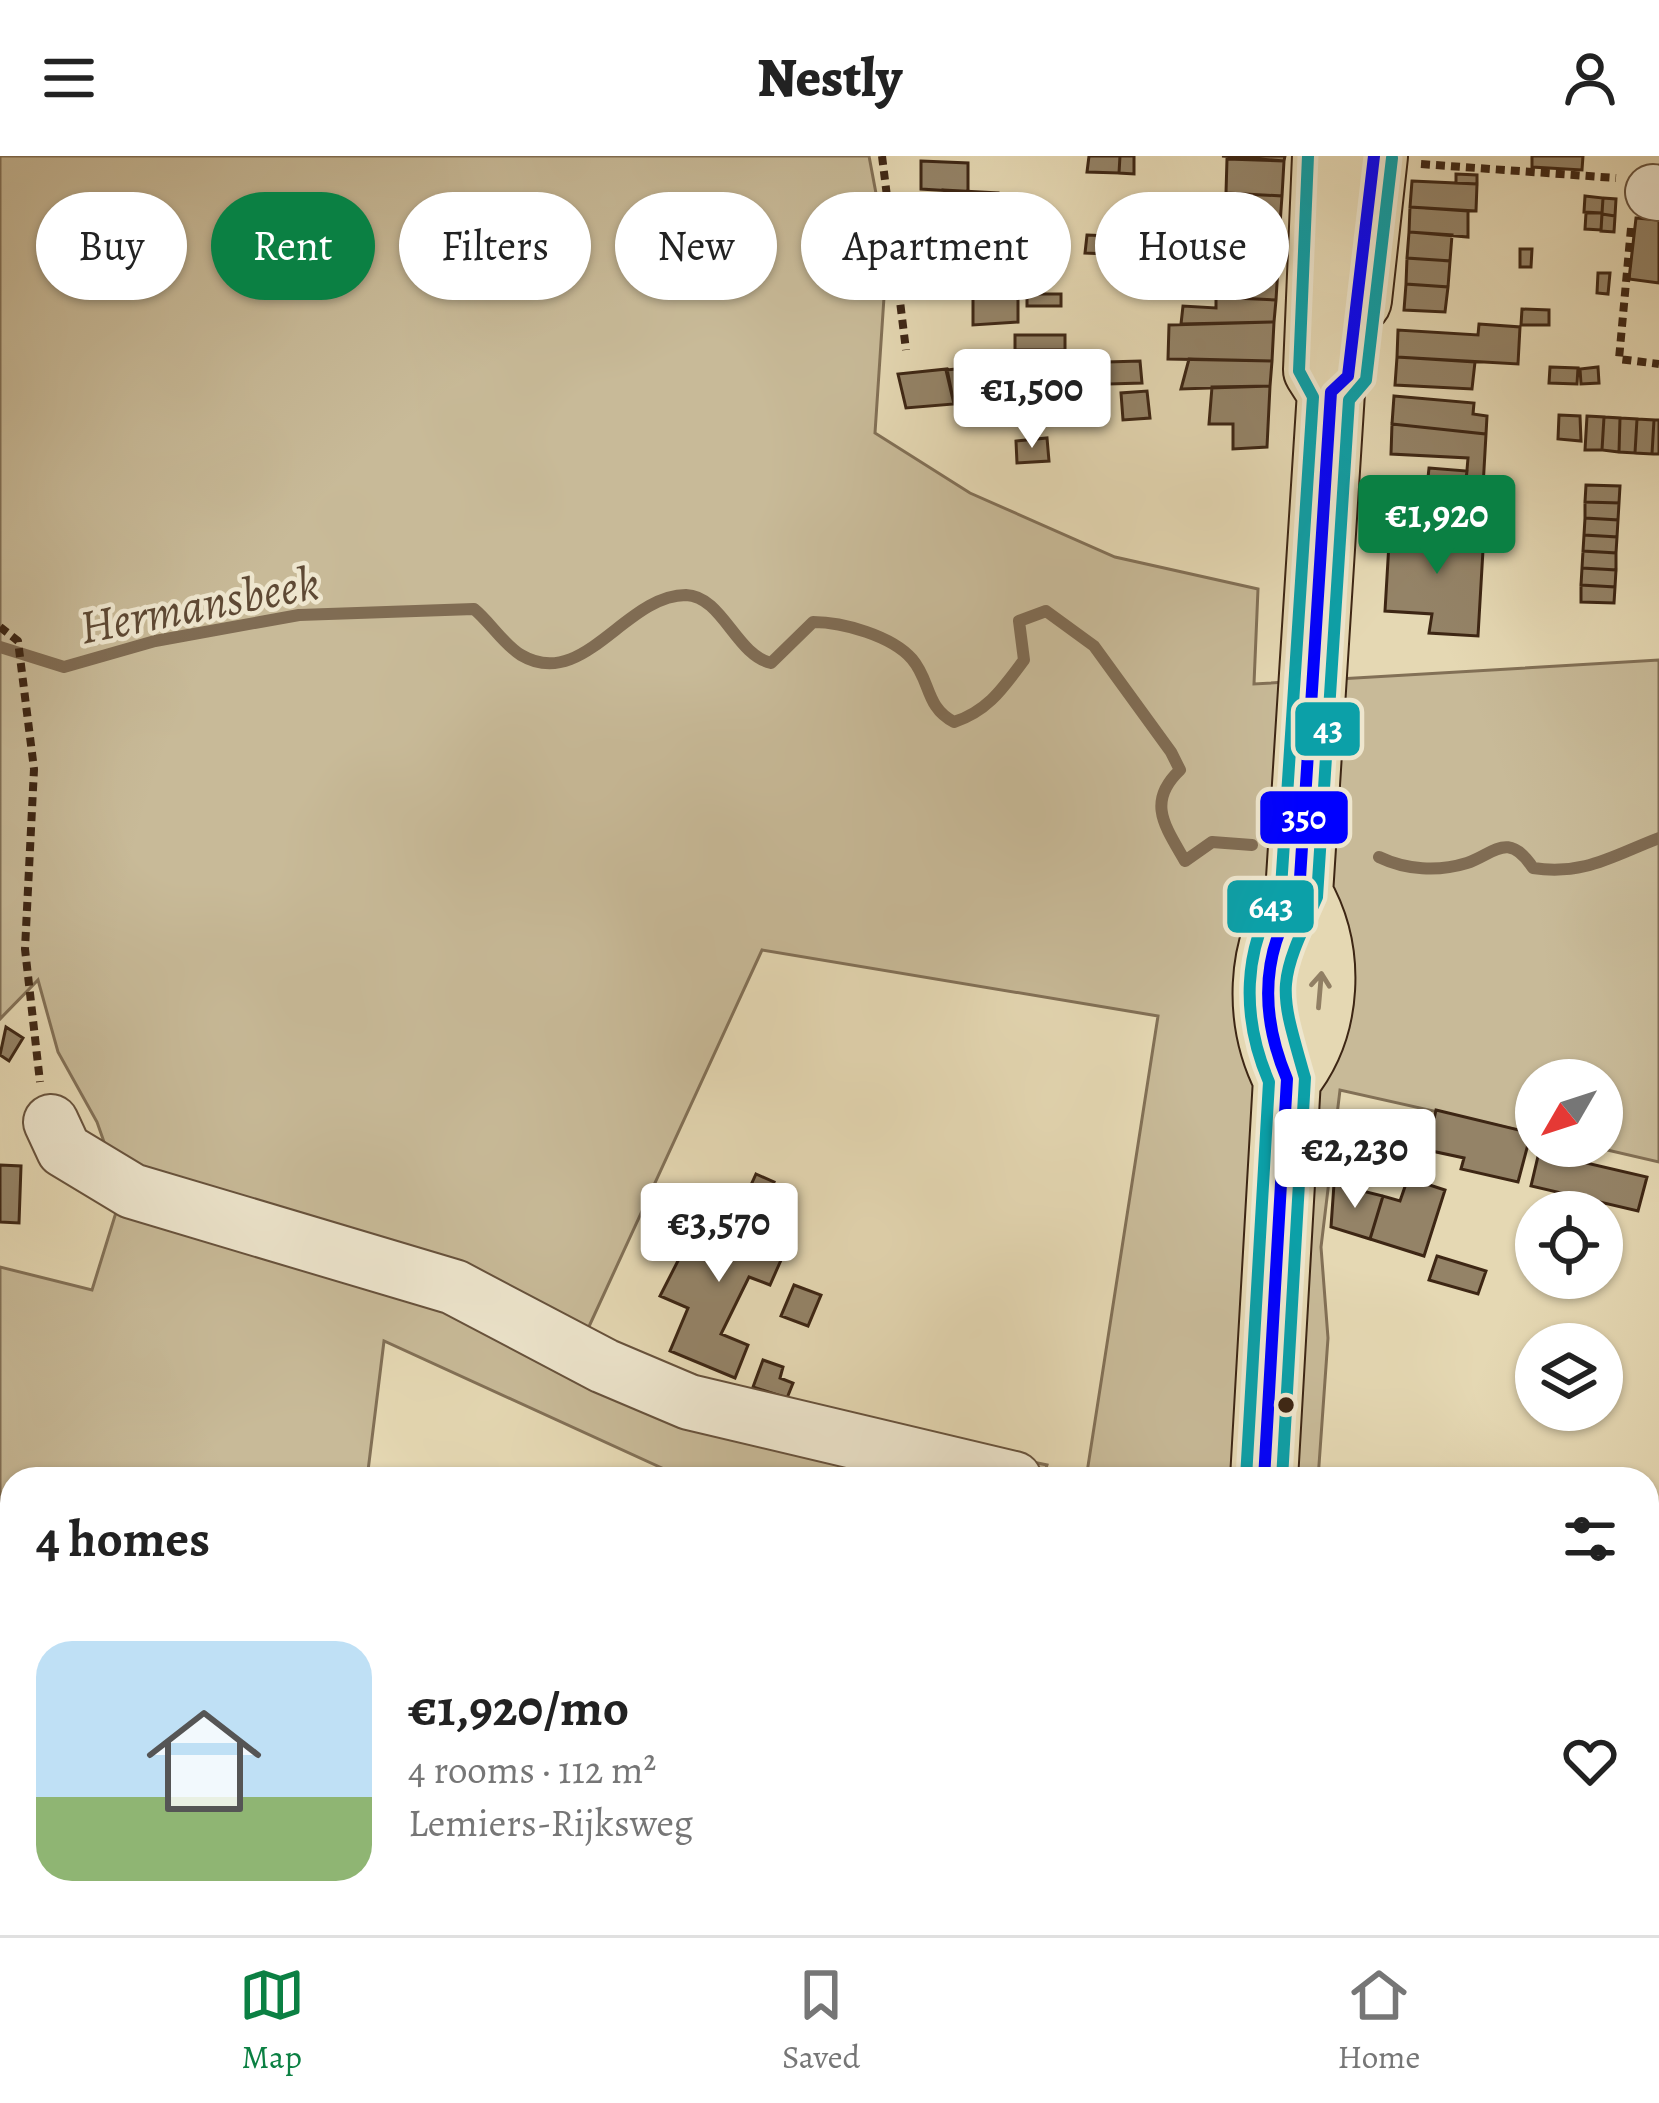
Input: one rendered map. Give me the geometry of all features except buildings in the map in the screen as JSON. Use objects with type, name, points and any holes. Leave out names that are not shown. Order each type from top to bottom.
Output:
[{"type":"main road","points":[[1265,1467],[1287,1079],[1302,1060],[1322,981],[1313,918],[1299,894],[1331,392],[1317,370],[1326,156]]},
{"type":"main road","points":[[1331,392],[1348,376],[1390,160]]},
{"type":"lane","points":[[54,1139],[132,1191],[454,1287],[604,1366],[688,1402],[963,1467]]},
{"type":"path","points":[[882,156],[906,350]]},
{"type":"path","points":[[1390,160],[1645,194],[1619,359],[1659,364]]},
{"type":"path","points":[[0,627],[18,640],[34,769],[25,949],[28,1012],[54,1139]]},
{"type":"shaded area","points":[[0,156],[869,156],[876,192],[801,192],[801,300],[884,300],[875,433],[970,493],[1115,557],[1258,589],[1254,684],[1659,660],[1659,1162],[1623,1154],[1623,1059],[1515,1059],[1515,1129],[1340,1090],[1321,1247],[1328,1338],[1319,1467],[1088,1467],[1158,1016],[762,950],[586,1333],[723,1386],[837,1422],[1046,1467],[660,1467],[384,1341],[368,1467],[0,1467],[0,1267],[92,1290],[122,1193],[97,1122],[58,1052],[38,980],[0,1019]]},
{"type":"waterway","name":"Hermansbeek","points":[[0,647],[64,667],[155,641],[299,615],[474,609],[515,651],[543,663],[584,652],[643,610],[686,595],[710,605],[748,649],[771,663],[813,622],[880,637],[912,659],[938,709],[954,722],[976,712],[1002,689],[1024,660],[1019,621],[1046,611],[1094,646],[1171,752],[1180,770],[1164,793],[1162,814],[1185,861],[1212,842],[1252,845]]},
{"type":"waterway","name":"Hermansbeek","points":[[1379,857],[1411,867],[1445,868],[1508,847],[1533,868],[1568,869],[1659,838]]},
{"type":"transit line","name":"643","points":[[1247,1467],[1269,1082],[1254,1033],[1250,983],[1259,934],[1281,888],[1313,397],[1299,371],[1308,156]]},
{"type":"transit line","name":"350","points":[[1265,1467],[1287,1079],[1272,1031],[1268,985],[1277,939],[1299,894],[1331,392],[1348,376],[1374,156]]},
{"type":"transit line","name":"43","points":[[1283,1467],[1305,1078],[1286,986],[1294,950],[1317,897],[1349,400],[1366,380],[1392,158]]}]
